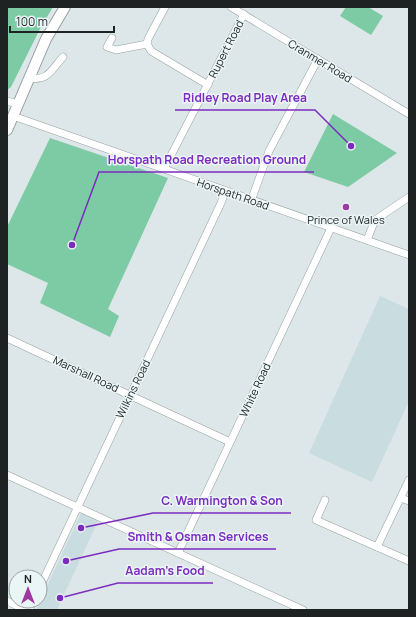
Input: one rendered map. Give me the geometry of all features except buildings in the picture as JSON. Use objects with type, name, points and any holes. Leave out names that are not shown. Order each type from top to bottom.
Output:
[{"type":"main road","points":[[7,130],[46,39],[65,7]]},
{"type":"street","points":[[165,7],[148,38],[147,44],[151,51],[208,84]]},
{"type":"street","name":"Cranmer Road","points":[[232,7],[409,114]]},
{"type":"street","name":"Rupert Road","points":[[164,170],[244,14]]},
{"type":"street","points":[[112,38],[107,47],[116,50],[147,44]]},
{"type":"street","points":[[28,78],[40,79],[47,77],[63,57]]},
{"type":"street","points":[[251,201],[268,151],[318,59]]},
{"type":"street","points":[[7,100],[18,104]]},
{"type":"street","name":"Horspath Road","points":[[13,116],[225,192],[409,255]]},
{"type":"street","name":"Wilkins Road","points":[[48,569],[225,192]]},
{"type":"street","points":[[367,240],[375,220],[409,197]]},
{"type":"street","name":"White Road","points":[[178,553],[331,228]]},
{"type":"street","name":"Marshall Road","points":[[7,338],[230,442]]},
{"type":"street","points":[[7,476],[303,610]]},
{"type":"street","points":[[377,547],[409,480]]},
{"type":"street","points":[[401,498],[409,501]]},
{"type":"street","points":[[325,500],[313,518],[409,561]]},
{"type":"street","points":[[7,601],[28,610]]},
{"type":"shaded area","points":[[380,296],[409,309],[409,401],[372,482],[309,453]]},
{"type":"shaded area","points":[[81,513],[99,519],[57,610],[36,610],[48,609],[48,584]]},
{"type":"green space","points":[[7,7],[53,7],[41,27],[11,87],[7,90]]},
{"type":"green space","points":[[346,7],[368,7],[383,16],[371,35],[340,16]]},
{"type":"green space","points":[[333,114],[397,153],[348,187],[304,172]]},
{"type":"green space","points":[[50,138],[168,178],[108,309],[119,316],[110,337],[40,303],[48,283],[7,264],[7,227]]},
{"type":"place","name":"Ridley Road Play Area","points":[[351,146]]},
{"type":"place","name":"Prince of Wales","points":[[346,207]]},
{"type":"place","name":"Horspath Road Recreation Ground","points":[[72,245]]},
{"type":"place","name":"C. Warmington & Son","points":[[81,528]]},
{"type":"place","name":"Smith & Osman Services","points":[[66,561]]},
{"type":"place","name":"Aadam's Food","points":[[60,598]]}]
